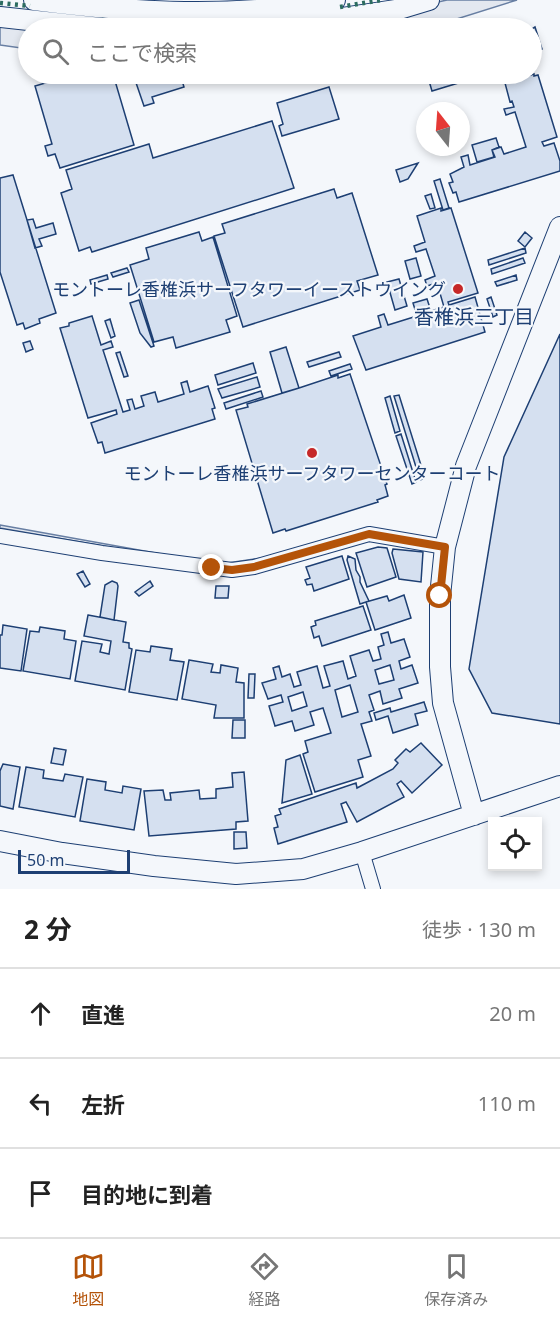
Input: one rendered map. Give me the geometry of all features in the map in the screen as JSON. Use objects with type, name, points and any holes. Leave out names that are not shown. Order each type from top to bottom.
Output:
[{"type":"street","points":[[34,0],[129,11],[201,14],[296,7],[336,0]]},
{"type":"street","points":[[343,18],[396,10],[429,0]]},
{"type":"street","points":[[0,17],[18,19]]},
{"type":"street","points":[[474,815],[443,703],[440,668],[440,596],[445,547],[466,466],[560,227]]},
{"type":"street","points":[[0,536],[102,553],[232,570],[254,567],[369,534],[445,547]]},
{"type":"street","points":[[0,841],[131,863],[236,874],[303,869],[362,852],[560,786]]},
{"type":"street","points":[[362,852],[373,889]]},
{"type":"shaded area","points":[[447,0],[517,0],[460,18],[366,18]]},
{"type":"shaded area","points":[[0,23],[18,26],[18,48],[0,45]]},
{"type":"shaded area","points":[[0,525],[211,563],[261,558],[262,560],[219,566],[0,528]]},
{"type":"building","points":[[42,84],[116,84],[134,145],[60,168],[55,154],[48,156],[45,146],[52,144],[35,86]]},
{"type":"building","points":[[136,84],[183,84],[184,87],[152,97],[154,103],[144,106]]},
{"type":"building","points":[[430,84],[455,84],[432,91]]},
{"type":"building","points":[[505,84],[541,84],[557,137],[542,142],[544,146],[554,143],[560,161],[560,171],[459,202],[456,192],[453,193],[449,183],[453,182],[450,174],[464,167],[461,157],[468,156],[470,165],[495,157],[492,150],[501,147],[504,154],[526,147],[515,112],[506,115],[504,109],[514,107],[512,101],[510,102]]},
{"type":"building","points":[[329,87],[339,119],[282,136],[279,126],[283,124],[277,103]]},
{"type":"building","points":[[272,121],[294,188],[92,252],[90,247],[79,251],[61,193],[72,189],[66,170],[149,144],[153,158]]},
{"type":"building","points":[[496,138],[499,147],[492,150],[494,157],[477,162],[472,145]]},
{"type":"building","points":[[418,163],[408,179],[400,182],[396,170]]},
{"type":"building","points":[[13,175],[56,313],[39,319],[40,323],[25,329],[23,323],[17,325],[0,272],[0,178]]},
{"type":"building","points":[[440,179],[449,208],[443,210],[434,181]]},
{"type":"building","points":[[334,189],[337,198],[352,193],[378,275],[357,281],[360,290],[243,327],[214,236],[225,233],[222,224]]},
{"type":"building","points":[[431,194],[435,208],[430,209],[425,196]]},
{"type":"building","name":"モントーレ香椎浜サーフタワーイーストウイング","points":[[441,208],[441,211],[451,208],[478,293],[448,302],[449,305],[475,297],[485,332],[366,370],[353,336],[381,327],[378,316],[384,314],[388,325],[417,316],[413,303],[427,299],[431,311],[444,307],[437,283],[427,286],[425,280],[435,276],[426,249],[416,252],[414,246],[425,242],[417,216]]},
{"type":"building","points":[[33,219],[36,228],[53,223],[56,234],[39,239],[42,246],[35,248],[27,220]]},
{"type":"building","points":[[199,232],[202,241],[213,237],[237,316],[226,320],[230,332],[176,348],[173,337],[154,342],[130,265],[149,259],[146,248]]},
{"type":"building","points":[[525,232],[532,238],[525,247],[518,241]]},
{"type":"building","points":[[525,248],[526,253],[489,265],[488,260]]},
{"type":"building","points":[[416,258],[421,276],[410,279],[405,261]]},
{"type":"building","points":[[523,258],[525,263],[492,274],[491,269]]},
{"type":"building","points":[[127,268],[129,272],[113,277],[111,273]]},
{"type":"building","points":[[107,275],[108,279],[91,284],[90,280]]},
{"type":"building","points":[[516,275],[517,280],[497,286],[495,282]]},
{"type":"building","points":[[399,279],[407,306],[395,310],[387,282]]},
{"type":"building","points":[[491,297],[497,315],[493,317],[487,299]]},
{"type":"building","points":[[139,300],[154,346],[151,347],[140,333],[130,303]]},
{"type":"building","points":[[92,316],[101,345],[111,341],[113,347],[103,350],[123,412],[130,410],[127,400],[132,399],[135,409],[144,406],[141,396],[155,392],[158,402],[184,394],[181,383],[187,381],[190,392],[208,386],[215,408],[212,409],[215,419],[105,453],[102,442],[98,443],[91,423],[117,414],[116,410],[88,418],[60,328]]},
{"type":"building","points":[[110,319],[115,336],[111,338],[105,321]]},
{"type":"building","points":[[560,334],[560,724],[492,713],[469,669],[504,457]]},
{"type":"building","points":[[30,341],[33,349],[26,352],[23,343]]},
{"type":"building","points":[[286,347],[299,388],[282,393],[270,352]]},
{"type":"building","points":[[120,352],[128,376],[124,377],[116,353]]},
{"type":"building","points":[[339,352],[341,357],[309,367],[307,362]]},
{"type":"building","points":[[253,363],[256,373],[218,385],[215,375]]},
{"type":"building","points":[[350,364],[352,369],[331,376],[329,371]]},
{"type":"building","name":"モントーレ香椎浜サーフタワーセンターコート","points":[[350,374],[387,484],[385,485],[388,496],[377,500],[378,502],[273,533],[236,410],[248,407],[247,404],[338,375],[338,378]]},
{"type":"building","points":[[257,377],[260,387],[222,398],[218,389]]},
{"type":"building","points":[[261,391],[263,397],[226,409],[224,403]]},
{"type":"building","points":[[399,395],[425,478],[420,480],[394,396]]},
{"type":"building","points":[[390,396],[400,431],[395,433],[385,398]]},
{"type":"building","points":[[401,434],[416,482],[412,484],[396,436]]},
{"type":"building","points":[[378,547],[387,548],[396,577],[367,587],[356,553]]},
{"type":"building","points":[[393,549],[423,552],[421,582],[399,579]]},
{"type":"building","points":[[342,556],[349,579],[314,591],[312,584],[307,585],[305,580],[310,578],[306,567]]},
{"type":"building","points":[[348,556],[355,559],[360,582],[369,601],[360,604],[347,560]]},
{"type":"building","points":[[83,571],[90,584],[85,587],[77,574]]},
{"type":"building","points":[[112,581],[118,586],[114,620],[100,617],[105,585]]},
{"type":"building","points":[[150,581],[153,586],[139,596],[135,592]]},
{"type":"building","points":[[216,586],[229,586],[228,598],[215,598]]},
{"type":"building","points":[[404,595],[411,618],[375,630],[366,602],[387,596],[389,601]]},
{"type":"building","points":[[363,606],[371,630],[322,646],[319,636],[314,638],[311,627],[316,625],[315,621]]},
{"type":"building","points":[[88,615],[126,622],[123,642],[129,643],[129,648],[132,649],[125,690],[75,681],[82,641],[102,644],[100,652],[109,654],[111,641],[84,636]]},
{"type":"building","points":[[3,625],[27,629],[21,671],[0,668],[0,635],[2,635]]},
{"type":"building","points":[[40,627],[65,631],[64,639],[76,641],[70,679],[23,671],[30,631],[39,632]]},
{"type":"building","points":[[388,632],[391,643],[404,639],[410,657],[399,661],[401,669],[412,665],[418,683],[399,689],[402,698],[383,704],[380,691],[369,695],[374,710],[369,712],[372,721],[361,724],[371,756],[358,760],[363,777],[315,792],[303,754],[308,752],[305,741],[331,733],[323,708],[310,712],[314,725],[295,731],[292,721],[275,726],[269,706],[283,702],[281,695],[268,699],[262,683],[276,679],[273,668],[279,666],[282,677],[290,674],[294,687],[301,685],[297,672],[317,666],[323,688],[330,686],[324,666],[343,661],[348,679],[356,676],[350,656],[369,650],[373,661],[381,659],[378,647],[384,645],[381,634]],"holes":[[[390,665],[394,680],[379,684],[375,670]],[[350,685],[358,712],[342,717],[335,690]],[[303,692],[307,706],[292,711],[288,697]]]},
{"type":"building","points":[[151,646],[172,649],[170,660],[184,662],[177,700],[129,692],[136,650],[150,652]]},
{"type":"building","points":[[189,660],[213,664],[211,672],[220,673],[221,665],[238,668],[236,682],[244,683],[244,718],[214,718],[216,705],[182,699]]},
{"type":"building","points":[[249,674],[255,674],[254,698],[248,698]]},
{"type":"building","points":[[424,702],[427,711],[415,714],[418,725],[393,733],[388,716],[376,720],[374,713],[390,708],[391,712]]},
{"type":"building","points":[[233,720],[245,720],[245,738],[232,738]]},
{"type":"building","points":[[421,743],[442,765],[412,793],[401,781],[397,784],[404,797],[357,822],[346,802],[341,804],[347,822],[278,844],[274,828],[278,827],[275,816],[281,814],[279,809],[356,783],[357,788],[393,769],[398,763],[395,760],[406,749],[410,752]]},
{"type":"building","points":[[54,748],[66,750],[63,765],[51,763]]},
{"type":"building","points":[[300,755],[312,794],[282,803],[286,760]]},
{"type":"building","points":[[3,764],[20,767],[13,809],[0,806],[0,771]]},
{"type":"building","points":[[26,767],[44,770],[43,778],[63,781],[65,774],[83,777],[75,817],[19,807]]},
{"type":"building","points":[[244,772],[248,821],[236,822],[236,829],[149,836],[144,791],[163,790],[165,800],[171,800],[170,793],[199,790],[200,799],[216,798],[216,789],[233,787],[232,773]]},
{"type":"building","points":[[87,779],[106,782],[105,790],[122,793],[123,786],[141,789],[134,830],[80,821]]},
{"type":"building","points":[[234,832],[246,832],[247,848],[234,849]]},
{"type":"hedge","points":[[340,7],[381,0]]},
{"type":"hedge","points":[[0,3],[30,6]]},
{"type":"place","name":"モントーレ香椎浜サーフタワーイーストウイング","points":[[458,289]]},
{"type":"place","name":"モントーレ香椎浜サーフタワーセンターコート","points":[[312,453]]},
{"type":"district","name":"香椎浜三丁目","points":[[474,316]]},
{"type":"route","points":[[212,568],[232,570],[254,567],[369,534],[445,547],[440,596]]}]
